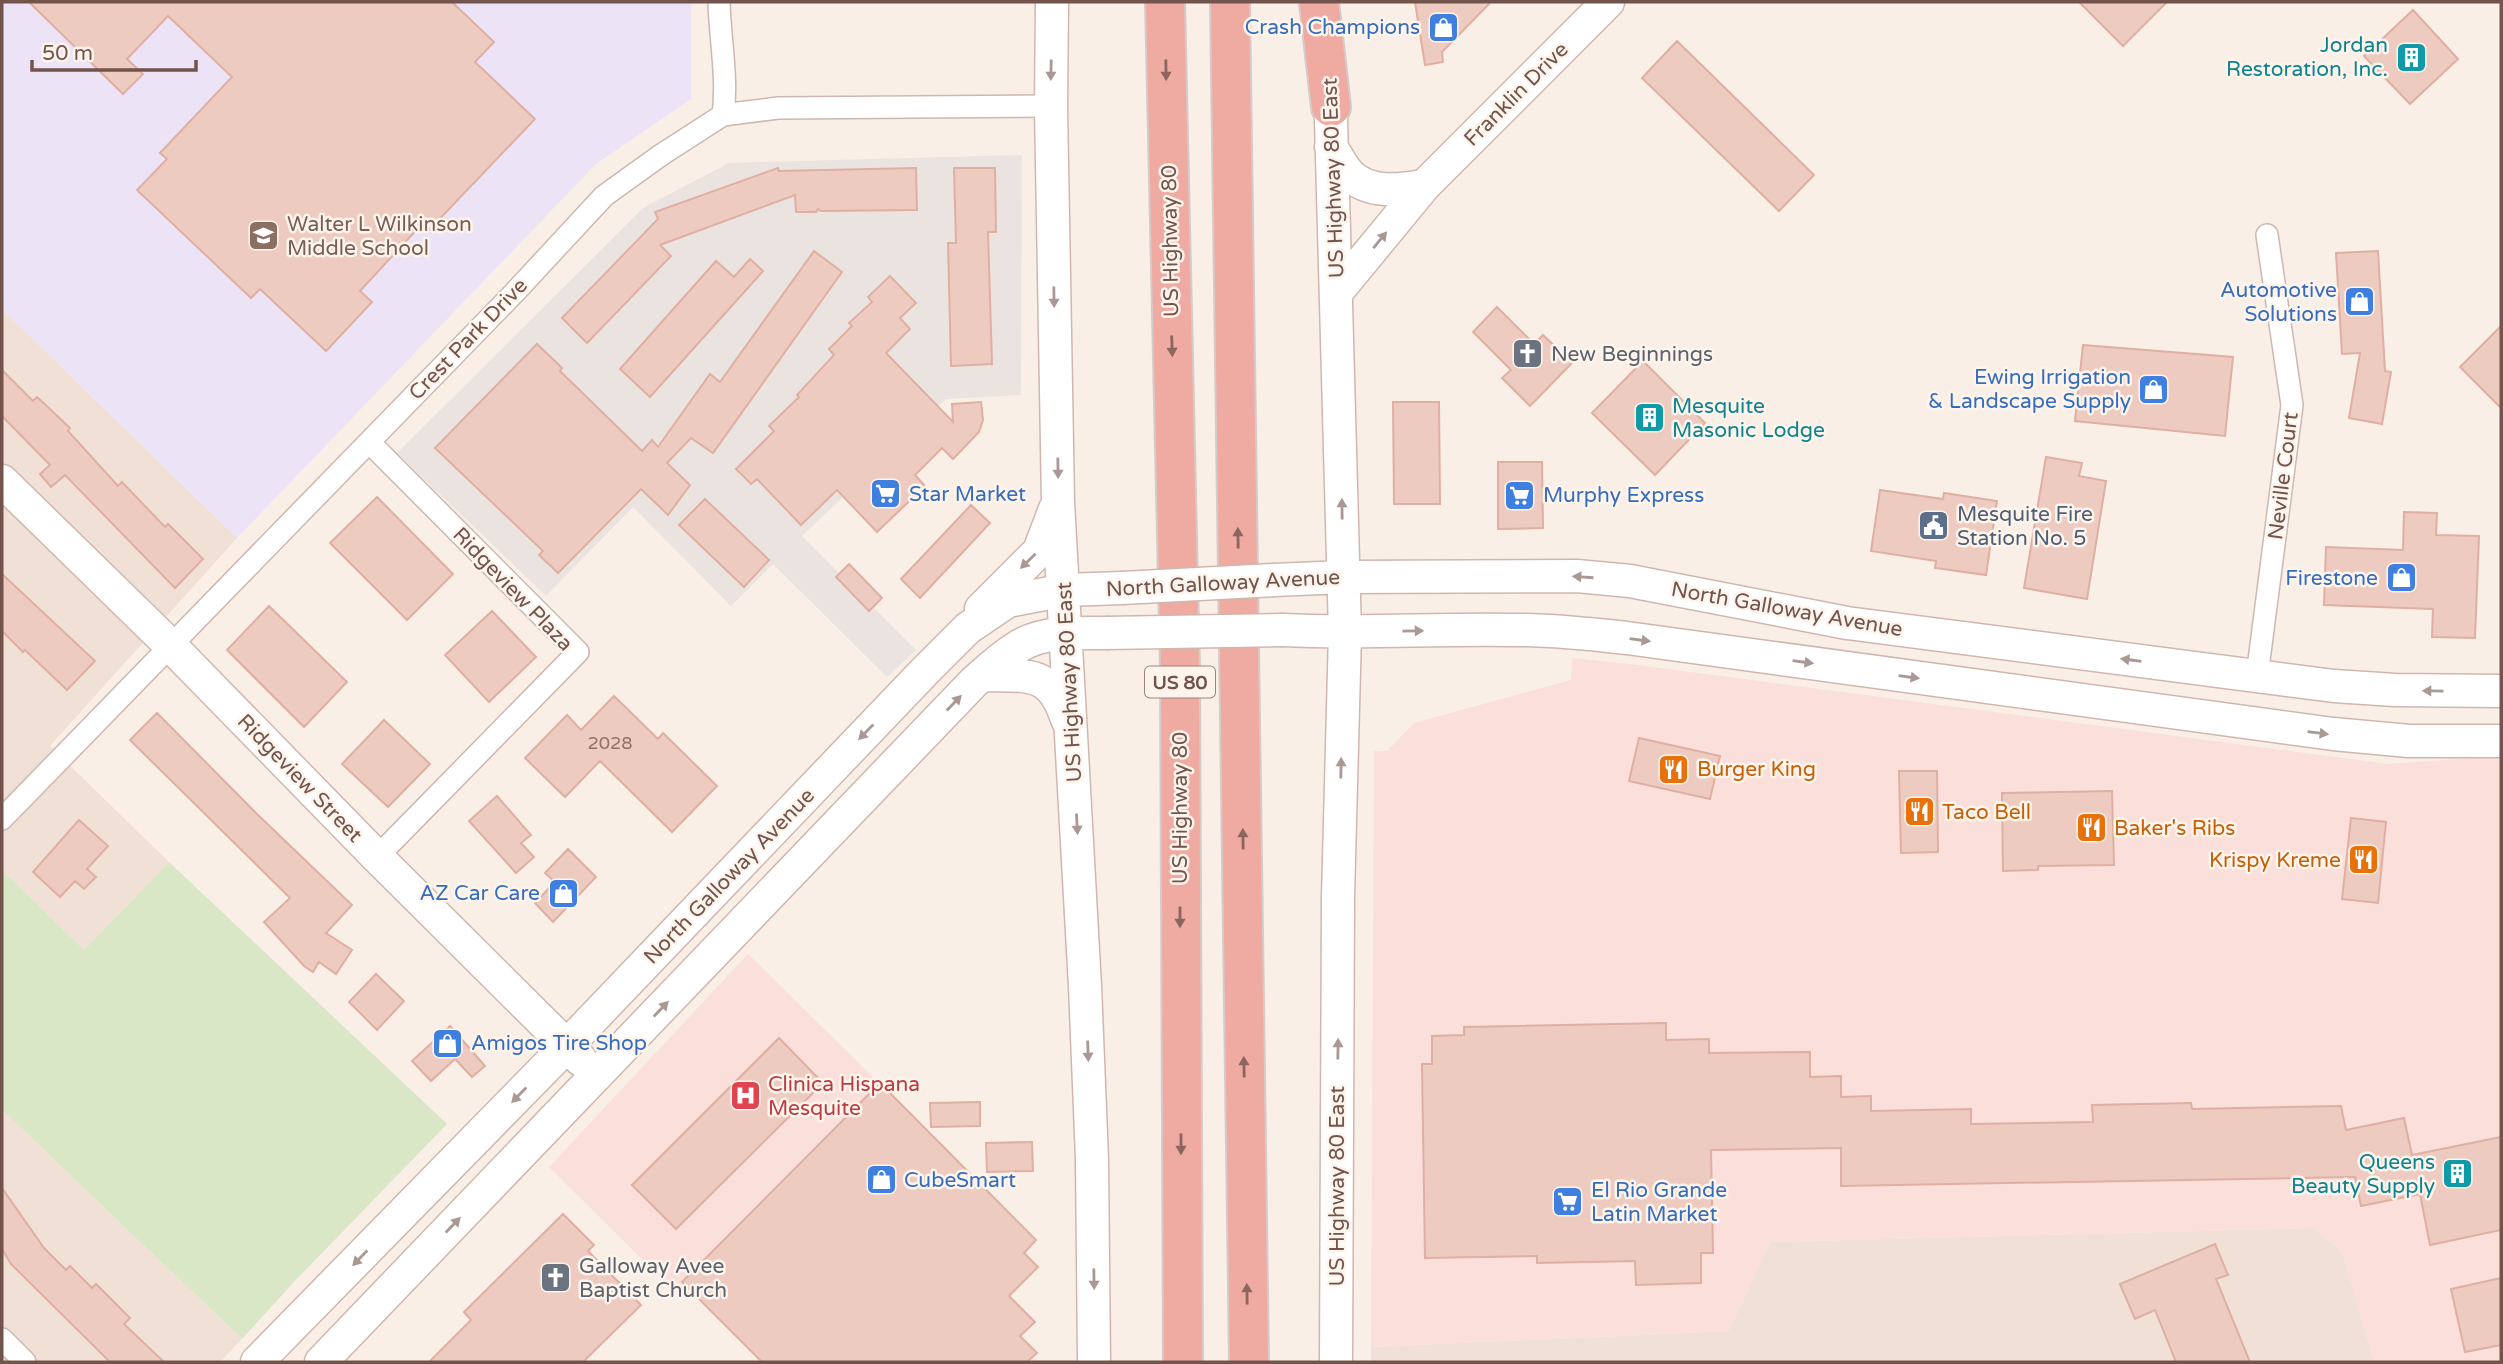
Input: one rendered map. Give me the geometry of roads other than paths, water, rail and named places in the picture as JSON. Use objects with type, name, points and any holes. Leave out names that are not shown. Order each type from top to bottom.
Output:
[{"type":"highway","name":"US Highway 80","points":[[1165,2],[1180,682],[1183,1362]]},
{"type":"highway","name":"US 80","points":[[1230,2],[1249,1362]]},
{"type":"highway","points":[[1320,2],[1331,107]]},
{"type":"main road","name":"US Highway 80 East","points":[[1052,2],[1051,106],[1058,502],[1065,590],[1092,1159],[1094,1362]]},
{"type":"main road","name":"US Highway 80 East","points":[[1329,2],[1345,633],[1338,897],[1336,1362]]},
{"type":"main road","name":"Franklin Drive","points":[[1336,293],[1424,186],[1608,2]]},
{"type":"main road","points":[[1331,146],[1350,174],[1364,185],[1395,191],[1424,186]]},
{"type":"main road","name":"Ridgeview Street","points":[[2,481],[171,646],[377,857],[597,1076]]},
{"type":"main road","points":[[948,648],[993,594],[1039,551],[1058,502]]},
{"type":"main road","name":"North Galloway Avenue","points":[[257,1362],[566,1046],[925,671],[968,628],[1008,601],[1065,590],[1274,580],[1577,576],[1617,580],[1847,623],[2334,686],[2395,690],[2501,691]]},
{"type":"main road","points":[[1842,667],[1847,623]]},
{"type":"main road","name":"North Galloway Avenue","points":[[321,1362],[983,675],[1023,644],[1042,637],[1067,634],[1283,630],[1345,633],[1519,629],[1564,632],[1842,667],[2250,724],[2409,741],[2501,741]]},
{"type":"main road","points":[[2194,716],[2199,669]]},
{"type":"main road","points":[[825,838],[835,807],[899,738],[920,710],[927,682],[925,671]]},
{"type":"main road","points":[[983,675],[1036,679],[1052,687],[1059,696],[1072,733]]},
{"type":"main road","points":[[2250,724],[2258,676]]},
{"type":"street","points":[[719,2],[719,39],[726,90],[723,115]]},
{"type":"street","name":"Crest Park Drive","points":[[2,818],[604,197],[661,155],[723,115],[778,108],[1051,106]]},
{"type":"street","name":"Neville Court","points":[[2258,676],[2292,405],[2267,235]]},
{"type":"street","name":"Ridgeview Plaza","points":[[369,442],[578,652],[377,857]]},
{"type":"street","points":[[2,1339],[25,1362]]},
{"type":"place","name":"Crash Champions","points":[[1443,27]]},
{"type":"place","name":"Jordan Restoration, Inc.","points":[[2411,57]]},
{"type":"place","name":"Walter L Wilkinson Middle School","points":[[264,236]]},
{"type":"place","name":"Automotive Solutions","points":[[2360,302]]},
{"type":"place","name":"New Beginnings","points":[[1528,354]]},
{"type":"place","name":"Ewing Irrigation & Landscape Supply","points":[[2154,389]]},
{"type":"place","name":"Mesquite Masonic Lodge","points":[[1649,418]]},
{"type":"place","name":"Star Market","points":[[886,494]]},
{"type":"place","name":"Murphy Express","points":[[1520,495]]},
{"type":"place","name":"Mesquite Fire Station No. 5","points":[[1934,526]]},
{"type":"place","name":"Firestone","points":[[2401,578]]},
{"type":"place","name":"Burger King","points":[[1674,769]]},
{"type":"place","name":"Taco Bell","points":[[1919,812]]},
{"type":"place","name":"Baker's Ribs","points":[[2091,828]]},
{"type":"place","name":"Krispy Kreme","points":[[2364,860]]},
{"type":"place","name":"AZ Car Care","points":[[563,893]]},
{"type":"place","name":"Amigos Tire Shop","points":[[448,1043]]},
{"type":"place","name":"Clinica Hispana Mesquite","points":[[745,1096]]},
{"type":"place","name":"Queens Beauty Supply","points":[[2458,1174]]},
{"type":"place","name":"CubeSmart","points":[[881,1180]]},
{"type":"place","name":"El Rio Grande Latin Market","points":[[1568,1202]]},
{"type":"place","name":"Galloway Avee Baptist Church","points":[[556,1278]]}]
